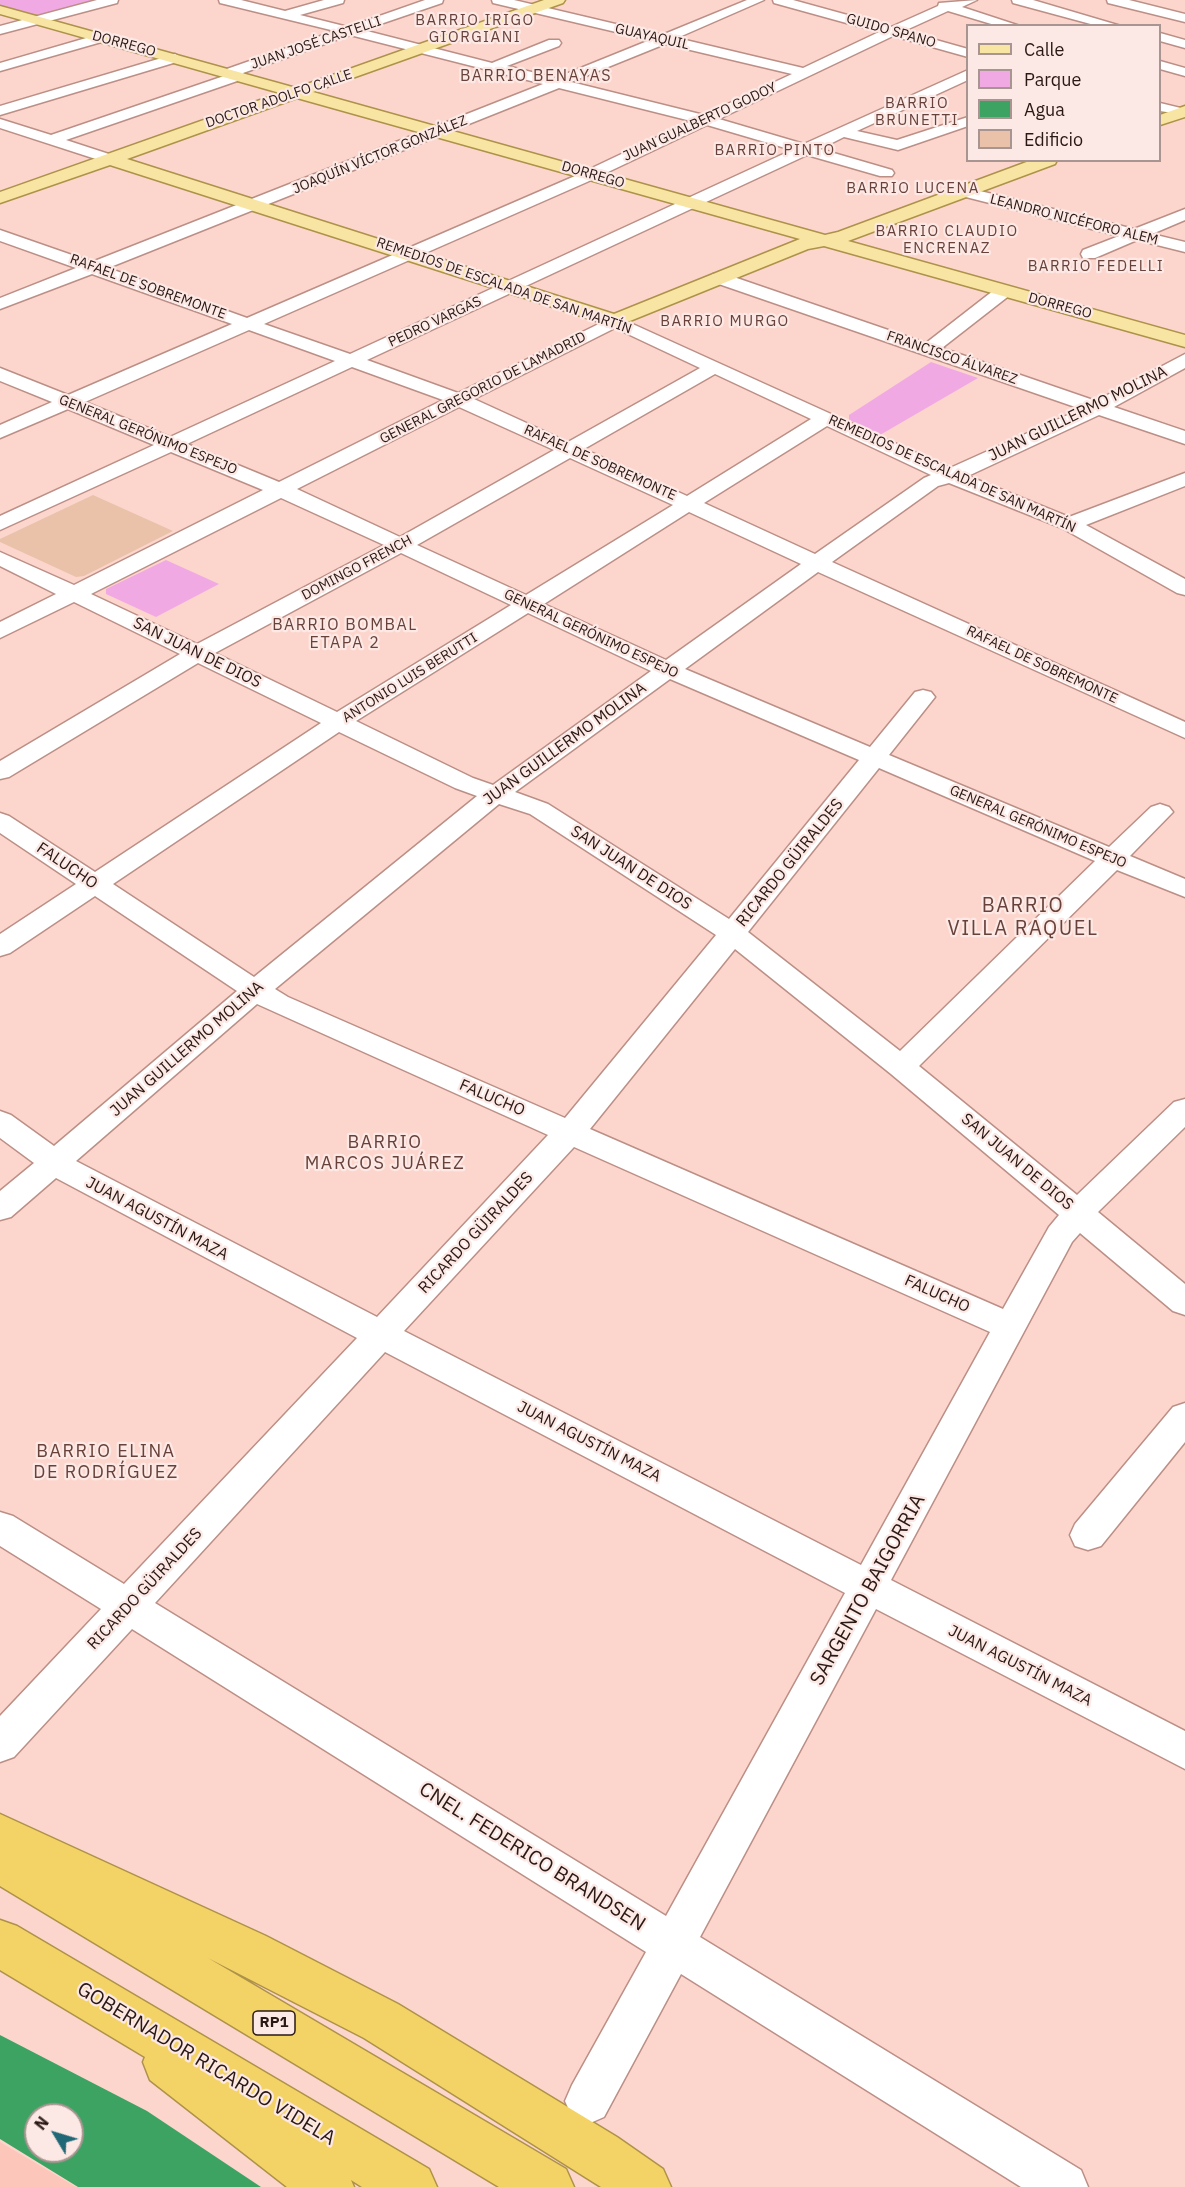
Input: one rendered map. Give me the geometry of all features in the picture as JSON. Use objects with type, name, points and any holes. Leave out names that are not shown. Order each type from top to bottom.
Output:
[{"type":"highway","points":[[0,1836],[249,1953],[381,2021],[599,2155],[645,2187]]},
{"type":"highway","name":"RP1","points":[[0,1861],[548,2187]]},
{"type":"highway","name":"GOBERNADOR RICARDO VIDELA","points":[[0,1943],[411,2187]]},
{"type":"highway","points":[[58,1976],[328,2187]]},
{"type":"main road","name":"DOCTOR ADOLFO CALLE","points":[[0,198],[558,0]]},
{"type":"main road","name":"DORREGO","points":[[0,10],[1185,341]]},
{"type":"main road","points":[[1161,120],[1183,112]]},
{"type":"main road","name":"REMEDIOS DE ESCALADA DE SAN MARTÍN","points":[[110,159],[615,321]]},
{"type":"main road","name":"GENERAL GREGORIO DE LAMADRID","points":[[615,321],[803,244],[842,237],[1044,162]]},
{"type":"street","points":[[0,30],[112,0]]},
{"type":"street","points":[[225,0],[705,120],[886,173]]},
{"type":"street","name":"JUAN JOSÉ CASTELLI","points":[[50,140],[437,0]]},
{"type":"street","name":"GUAYAQUIL","points":[[498,0],[806,73]]},
{"type":"street","name":"JOAQUÍN VÍCTOR GONZÁLEZ","points":[[0,304],[440,132],[758,0]]},
{"type":"street","name":"GUIDO SPANO","points":[[779,0],[966,52]]},
{"type":"street","name":"JUAN GUALBERTO GODOY","points":[[0,432],[591,174],[891,32],[947,7],[971,0]]},
{"type":"street","points":[[1018,0],[1108,24]]},
{"type":"street","points":[[1113,0],[1185,18]]},
{"type":"street","points":[[287,15],[328,1]]},
{"type":"street","points":[[931,3],[1007,24]]},
{"type":"street","points":[[1137,22],[1164,13]]},
{"type":"street","points":[[1161,37],[1185,44]]},
{"type":"street","points":[[0,67],[100,38]]},
{"type":"street","points":[[493,67],[554,43]]},
{"type":"street","points":[[0,111],[175,58]]},
{"type":"street","points":[[1161,65],[1185,72]]},
{"type":"street","name":"PEDRO VARGAS","points":[[0,524],[966,75]]},
{"type":"street","points":[[1161,106],[1183,112]]},
{"type":"street","points":[[844,133],[898,145],[966,122]]},
{"type":"street","name":"REMEDIOS DE ESCALADA DE SAN MARTÍN","points":[[0,123],[110,159]]},
{"type":"street","name":"LEANDRO NICÉFORO ALEM","points":[[964,192],[1185,247]]},
{"type":"street","points":[[1089,254],[1185,214]]},
{"type":"street","name":"RAFAEL DE SOBREMONTE","points":[[0,235],[460,400],[1185,730]]},
{"type":"street","name":"FRANCISCO ÁLVAREZ","points":[[719,278],[1185,438]]},
{"type":"street","points":[[928,350],[1004,291]]},
{"type":"street","name":"REMEDIOS DE ESCALADA DE SAN MARTÍN","points":[[615,321],[948,475],[1069,524],[1185,588]]},
{"type":"street","name":"GENERAL GREGORIO DE LAMADRID","points":[[0,631],[615,321]]},
{"type":"street","name":"JUAN GUILLERMO MOLINA","points":[[0,1209],[255,991],[495,795],[817,562],[931,482],[964,470],[1098,408],[1185,360]]},
{"type":"street","name":"DOMINGO FRENCH","points":[[0,772],[198,653],[401,545],[716,367]]},
{"type":"street","name":"GENERAL GERÓNIMO ESPEJO","points":[[0,374],[281,490],[668,670],[1185,889]]},
{"type":"street","name":"ANTONIO LUIS BERUTTI","points":[[0,947],[338,722],[825,419]]},
{"type":"street","points":[[1069,524],[1185,479]]},
{"type":"street","name":"SAN JUAN DE DIOS","points":[[0,558],[464,783],[539,809],[732,933],[901,1067],[1185,1302]]},
{"type":"street","name":"RICARDO GÜIRALDES","points":[[0,1744],[570,1132],[876,758],[923,697]]},
{"type":"street","points":[[901,1067],[1160,812]]},
{"type":"street","name":"FALUCHO","points":[[0,821],[255,991],[300,1015],[1011,1327]]},
{"type":"street","name":"SARGENTO BAIGORRIA","points":[[588,2100],[1060,1235],[1078,1213],[1185,1109]]},
{"type":"street","name":"JUAN AGUSTÍN MAZA","points":[[0,1122],[55,1163],[88,1183],[1185,1751]]},
{"type":"street","points":[[1088,1535],[1185,1416]]},
{"type":"street","name":"CNEL. FEDERICO BRANDSEN","points":[[0,1527],[1064,2187]]},
{"type":"shaded area","points":[[0,2142],[24,2156],[24,2163],[35,2163],[76,2187],[0,2187]]},
{"type":"green space","points":[[0,0],[99,0],[33,16],[0,8]]},
{"type":"green space","points":[[931,362],[978,378],[880,435],[849,420],[849,415]]},
{"type":"green space","points":[[166,560],[219,584],[156,617],[106,594],[106,589]]},
{"type":"water","points":[[0,2035],[147,2111],[261,2187],[78,2187],[39,2163],[84,2163],[84,2103],[24,2103],[24,2154],[0,2139]]},
{"type":"building","points":[[93,495],[173,531],[84,576],[76,577],[0,542],[0,539]]},
{"type":"district","name":"BARRIO IRIGO GIORGIANI","points":[[475,30]]},
{"type":"district","name":"BARRIO BENAYAS","points":[[536,76]]},
{"type":"district","name":"BARRIO BRUNETTI","points":[[917,112]]},
{"type":"district","name":"BARRIO PINTO","points":[[775,151]]},
{"type":"district","name":"BARRIO LUCENA","points":[[913,189]]},
{"type":"district","name":"BARRIO CLAUDIO ENCRENAZ","points":[[947,240]]},
{"type":"district","name":"BARRIO FEDELLI","points":[[1096,267]]},
{"type":"district","name":"BARRIO MURGO","points":[[725,322]]},
{"type":"district","name":"BARRIO BOMBAL ETAPA 2","points":[[345,634]]},
{"type":"district","name":"BARRIO VILLA RAQUEL","points":[[1023,918]]},
{"type":"district","name":"BARRIO MARCOS JUÁREZ","points":[[385,1153]]},
{"type":"district","name":"BARRIO ELINA DE RODRÍGUEZ","points":[[106,1462]]}]
